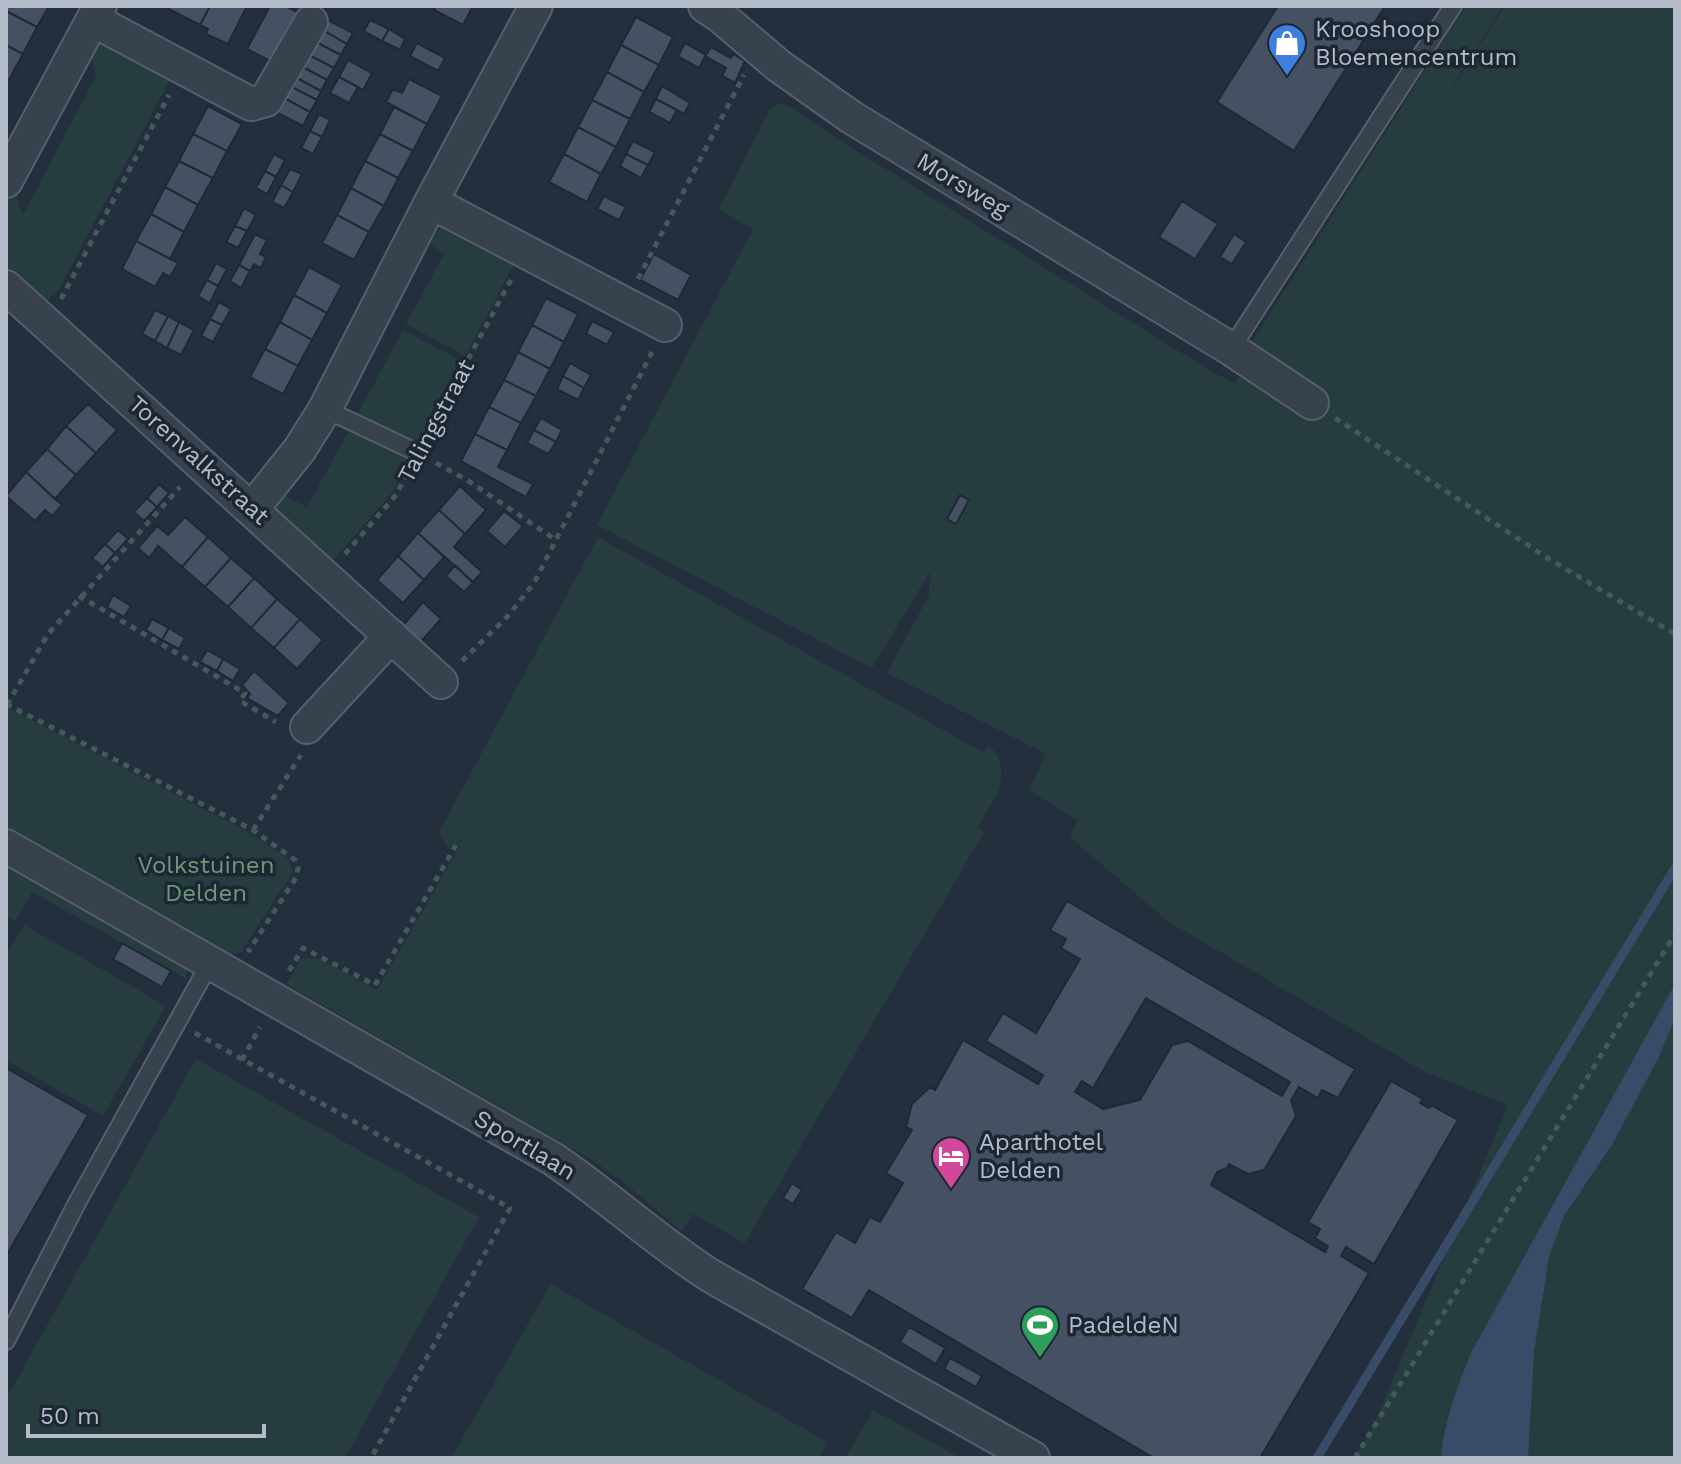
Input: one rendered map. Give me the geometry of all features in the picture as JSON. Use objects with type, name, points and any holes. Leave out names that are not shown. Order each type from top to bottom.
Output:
[{"type":"street","points":[[253,508],[300,449],[325,409],[536,6]]},
{"type":"street","name":"Morsweg","points":[[705,6],[851,117],[1231,349],[1312,403]]},
{"type":"street","points":[[6,181],[96,13],[183,69],[251,104],[266,100],[311,22]]},
{"type":"street","points":[[431,202],[665,325]]},
{"type":"street","name":"Torenvalkstraat","points":[[6,287],[253,508],[441,682]]},
{"type":"street","points":[[306,739],[391,636]]},
{"type":"street","name":"Sportlaan","points":[[6,846],[553,1159],[711,1276],[1033,1458]]},
{"type":"lane","points":[[1231,349],[1453,6]]},
{"type":"lane","points":[[325,409],[418,453]]},
{"type":"lane","points":[[6,1341],[78,1201],[177,1022],[222,970]]},
{"type":"path","points":[[625,304],[758,49]]},
{"type":"path","points":[[48,324],[183,69]]},
{"type":"path","name":"Talingstraat","points":[[326,576],[396,495],[526,252]]},
{"type":"path","points":[[441,682],[507,617],[534,583],[665,325]]},
{"type":"path","points":[[1312,403],[1549,559],[1675,634]]},
{"type":"path","points":[[418,453],[467,480],[556,540]]},
{"type":"path","points":[[202,462],[48,634],[7,704],[253,830],[295,860],[297,876],[222,970]]},
{"type":"path","points":[[79,596],[245,693],[240,701],[253,709],[279,723],[292,714],[306,739],[253,830]]},
{"type":"path","points":[[242,1060],[303,948],[375,985],[456,845]]},
{"type":"path","points":[[1355,1458],[1675,934]]},
{"type":"path","points":[[177,1022],[510,1208],[371,1458]]},
{"type":"green space","points":[[1466,6],[1503,6],[1416,145],[1505,6],[1675,6],[1675,1458],[1354,1458],[1373,1427],[1508,1105],[1425,1072],[1169,922],[1070,837],[1077,820],[1029,790],[1046,754],[887,673],[929,595],[930,572],[872,668],[597,525],[753,229],[719,209],[770,109],[780,103],[1234,383],[1253,364],[1243,356]]},
{"type":"green space","points":[[102,34],[175,70],[59,289],[45,304],[6,269],[6,197],[15,191],[23,215],[96,76],[91,54]]},
{"type":"green space","points":[[445,220],[518,257],[465,356],[406,324],[444,254],[430,244]]},
{"type":"green space","points":[[403,330],[462,361],[417,446],[357,415]]},
{"type":"green space","points":[[351,427],[410,459],[392,493],[328,566],[273,515],[274,504],[282,494],[307,507]]},
{"type":"green space","points":[[598,537],[984,753],[989,745],[1001,766],[1000,786],[977,827],[984,832],[745,1243],[693,1214],[682,1231],[592,1160],[286,984],[302,958],[319,959],[377,990],[460,846],[454,843],[449,849],[439,832]]},
{"type":"green space","name":"Volkstuinen Delden","points":[[6,707],[246,831],[288,859],[293,872],[240,953],[219,956],[6,834]]},
{"type":"green space","points":[[6,861],[186,965],[187,979],[32,892],[15,921],[6,916]]},
{"type":"green space","points":[[24,925],[166,1006],[103,1116],[6,1060],[6,956]]},
{"type":"green space","points":[[196,1059],[479,1217],[345,1458],[6,1458],[6,1399]]},
{"type":"green space","points":[[551,1284],[827,1442],[818,1458],[451,1458]]},
{"type":"green space","points":[[873,1410],[961,1458],[845,1458]]},
{"type":"water","points":[[1675,984],[1675,1018],[1658,1059],[1613,1143],[1564,1216],[1549,1257],[1534,1352],[1528,1458],[1441,1458],[1448,1418],[1471,1353]]},
{"type":"building","points":[[6,6],[49,6],[37,27],[6,11]]},
{"type":"building","points":[[163,6],[210,6],[200,25]]},
{"type":"building","points":[[210,6],[247,6],[228,44],[206,34],[208,29],[200,25]]},
{"type":"building","points":[[270,6],[286,6],[298,13],[272,62],[247,49]]},
{"type":"building","points":[[436,6],[473,6],[463,25],[434,10]]},
{"type":"building","points":[[1278,6],[1385,6],[1294,151],[1217,102]]},
{"type":"building","points":[[6,11],[37,27],[23,54],[6,45]]},
{"type":"building","points":[[636,17],[673,37],[659,65],[621,45]]},
{"type":"building","points":[[328,20],[353,33],[347,44],[323,30]]},
{"type":"building","points":[[370,20],[389,29],[382,41],[364,31]]},
{"type":"building","points":[[389,29],[405,39],[400,50],[382,41]]},
{"type":"building","points":[[323,30],[347,44],[341,55],[316,42]]},
{"type":"building","points":[[316,42],[341,55],[334,68],[309,55]]},
{"type":"building","points":[[417,43],[445,58],[438,71],[410,56]]},
{"type":"building","points":[[685,43],[706,55],[699,68],[678,56]]},
{"type":"building","points":[[6,45],[23,54],[9,80],[6,79]]},
{"type":"building","points":[[621,45],[659,65],[644,92],[607,72]]},
{"type":"building","points":[[711,47],[731,58],[733,54],[745,61],[735,83],[722,76],[726,68],[705,56]]},
{"type":"building","points":[[309,55],[334,68],[327,80],[303,67]]},
{"type":"building","points":[[348,60],[372,73],[363,90],[339,77]]},
{"type":"building","points":[[303,67],[327,80],[321,91],[297,78]]},
{"type":"building","points":[[607,72],[644,92],[630,119],[592,100]]},
{"type":"building","points":[[339,77],[358,87],[349,103],[330,93]]},
{"type":"building","points":[[297,78],[321,91],[317,100],[292,87]]},
{"type":"building","points":[[409,79],[442,96],[427,124],[386,102],[393,89],[402,93]]},
{"type":"building","points":[[662,86],[690,103],[684,114],[656,99]]},
{"type":"building","points":[[292,87],[317,100],[310,112],[286,99]]},
{"type":"building","points":[[286,99],[310,112],[303,126],[278,113]]},
{"type":"building","points":[[656,99],[677,110],[670,123],[649,112]]},
{"type":"building","points":[[592,100],[630,119],[616,147],[578,127]]},
{"type":"building","points":[[208,106],[242,124],[227,151],[193,134]]},
{"type":"building","points":[[394,107],[427,124],[413,151],[380,134]]},
{"type":"building","points":[[319,114],[330,120],[322,137],[310,131]]},
{"type":"building","points":[[578,127],[616,147],[601,174],[564,154]]},
{"type":"building","points":[[310,131],[322,137],[313,154],[301,148]]},
{"type":"building","points":[[193,134],[227,151],[213,178],[179,161]]},
{"type":"building","points":[[380,134],[413,151],[398,178],[365,161]]},
{"type":"building","points":[[633,141],[655,152],[648,165],[626,154]]},
{"type":"building","points":[[274,154],[285,160],[276,177],[265,171]]},
{"type":"building","points":[[564,154],[601,174],[587,202],[549,182]]},
{"type":"building","points":[[626,154],[648,165],[641,178],[620,166]]},
{"type":"building","points":[[179,161],[213,178],[198,205],[165,187]]},
{"type":"building","points":[[365,161],[398,178],[384,206],[351,188]]},
{"type":"building","points":[[290,169],[302,174],[293,192],[281,185]]},
{"type":"building","points":[[265,171],[276,177],[267,194],[256,188]]},
{"type":"building","points":[[281,185],[293,192],[284,208],[272,202]]},
{"type":"building","points":[[165,187],[198,205],[184,232],[151,214]]},
{"type":"building","points":[[351,188],[384,206],[369,232],[337,215]]},
{"type":"building","points":[[604,196],[626,207],[619,220],[597,209]]},
{"type":"building","points":[[1182,201],[1218,224],[1195,259],[1159,237]]},
{"type":"building","points":[[244,208],[256,215],[247,231],[235,226]]},
{"type":"building","points":[[151,214],[184,232],[170,259],[136,241]]},
{"type":"building","points":[[337,215],[369,232],[354,260],[322,243]]},
{"type":"building","points":[[235,226],[247,231],[238,248],[226,242]]},
{"type":"building","points":[[255,234],[267,240],[260,254],[266,257],[261,268],[254,264],[250,271],[239,265]]},
{"type":"building","points":[[1234,234],[1246,242],[1232,264],[1220,257]]},
{"type":"building","points":[[136,241],[178,263],[170,277],[163,273],[155,287],[122,269]]},
{"type":"building","points":[[654,254],[691,275],[678,300],[640,280]]},
{"type":"building","points":[[216,263],[227,269],[218,286],[207,280]]},
{"type":"building","points":[[239,265],[250,271],[241,288],[230,281]]},
{"type":"building","points":[[309,267],[342,285],[327,313],[294,295]]},
{"type":"building","points":[[207,280],[218,286],[210,303],[198,296]]},
{"type":"building","points":[[294,295],[327,313],[312,340],[280,322]]},
{"type":"building","points":[[546,298],[578,314],[564,342],[532,325]]},
{"type":"building","points":[[219,302],[231,309],[222,325],[210,319]]},
{"type":"building","points":[[155,310],[168,316],[155,341],[142,334]]},
{"type":"building","points":[[168,316],[179,322],[167,348],[155,341]]},
{"type":"building","points":[[210,319],[222,325],[213,342],[201,336]]},
{"type":"building","points":[[592,321],[614,332],[607,345],[586,334]]},
{"type":"building","points":[[179,322],[194,330],[181,355],[167,348]]},
{"type":"building","points":[[280,322],[312,340],[298,366],[265,349]]},
{"type":"building","points":[[532,325],[564,342],[550,369],[518,352]]},
{"type":"building","points":[[265,349],[298,366],[283,394],[250,377]]},
{"type":"building","points":[[518,352],[550,369],[536,396],[504,380]]},
{"type":"building","points":[[570,363],[591,375],[584,388],[563,376]]},
{"type":"building","points":[[563,376],[584,388],[578,400],[557,389]]},
{"type":"building","points":[[504,380],[536,396],[521,423],[489,407]]},
{"type":"building","points":[[88,404],[117,430],[96,453],[66,426]]},
{"type":"building","points":[[489,407],[521,423],[507,450],[475,434]]},
{"type":"building","points":[[541,418],[562,430],[556,442],[534,430]]},
{"type":"building","points":[[66,426],[96,453],[76,475],[47,449]]},
{"type":"building","points":[[534,430],[556,442],[548,454],[527,443]]},
{"type":"building","points":[[475,434],[507,450],[498,467],[533,484],[526,497],[461,461]]},
{"type":"building","points":[[47,449],[76,475],[55,499],[26,472]]},
{"type":"building","points":[[26,472],[62,505],[52,516],[45,510],[35,521],[6,496]]},
{"type":"building","points":[[159,484],[169,493],[157,507],[147,498]]},
{"type":"building","points":[[460,486],[486,510],[465,534],[439,510]]},
{"type":"building","points":[[960,495],[969,500],[956,524],[947,519]]},
{"type":"building","points":[[147,498],[157,507],[144,521],[134,512]]},
{"type":"building","points":[[439,510],[465,534],[454,547],[482,572],[473,582],[418,533]]},
{"type":"building","points":[[504,511],[523,526],[505,547],[487,531]]},
{"type":"building","points":[[185,517],[208,537],[182,567],[158,546],[149,558],[138,548],[157,526],[168,535]]},
{"type":"building","points":[[118,530],[128,539],[115,553],[105,544]]},
{"type":"building","points":[[418,533],[444,557],[424,580],[398,556]]},
{"type":"building","points":[[208,537],[231,558],[205,587],[182,567]]},
{"type":"building","points":[[105,544],[115,553],[103,567],[92,558]]},
{"type":"building","points":[[398,556],[424,580],[403,603],[377,580]]},
{"type":"building","points":[[231,558],[254,578],[228,607],[205,587]]},
{"type":"building","points":[[455,565],[473,583],[464,592],[446,576]]},
{"type":"building","points":[[254,578],[277,599],[251,628],[228,607]]},
{"type":"building","points":[[113,595],[131,606],[124,617],[107,607]]},
{"type":"building","points":[[277,599],[300,619],[274,648],[251,628]]},
{"type":"building","points":[[423,602],[441,619],[417,646],[399,630]]},
{"type":"building","points":[[152,619],[169,628],[162,640],[146,630]]},
{"type":"building","points":[[300,619],[323,640],[297,669],[274,648]]},
{"type":"building","points":[[169,628],[185,638],[179,649],[162,640]]},
{"type":"building","points":[[207,650],[223,659],[217,671],[200,662]]},
{"type":"building","points":[[223,659],[240,669],[233,681],[217,671]]},
{"type":"building","points":[[254,671],[289,703],[278,716],[247,698],[250,694],[242,685]]},
{"type":"building","points":[[1067,901],[1355,1069],[1338,1098],[1322,1090],[1318,1098],[1299,1087],[1291,1100],[1296,1116],[1264,1170],[1248,1174],[1229,1164],[1217,1172],[1211,1185],[1325,1252],[1328,1246],[1315,1238],[1320,1229],[1308,1222],[1391,1081],[1423,1099],[1420,1103],[1429,1108],[1431,1105],[1458,1120],[1374,1264],[1346,1247],[1341,1256],[1369,1273],[1260,1458],[1154,1458],[869,1290],[852,1318],[802,1289],[836,1232],[855,1243],[870,1217],[880,1222],[903,1183],[886,1173],[912,1130],[906,1127],[912,1104],[930,1087],[935,1090],[963,1040],[1038,1084],[1043,1075],[986,1041],[1003,1013],[1036,1033],[1080,959],[1061,948],[1066,939],[1050,930]],"holes":[[[1146,998],[1290,1082],[1282,1096],[1188,1041],[1172,1045],[1140,1100],[1103,1109],[1075,1092],[1082,1081],[1093,1088]]]},
{"type":"building","points":[[122,943],[171,971],[162,987],[113,959]]},
{"type":"building","points":[[6,1068],[88,1115],[6,1256]]},
{"type":"building","points":[[792,1183],[802,1190],[793,1204],[783,1198]]},
{"type":"building","points":[[909,1327],[945,1348],[936,1364],[900,1342]]},
{"type":"building","points":[[950,1358],[982,1376],[976,1387],[944,1369]]},
{"type":"waterway","points":[[1317,1458],[1675,868]]},
{"type":"place","name":"Krooshoop Bloemencentrum","points":[[1287,77]]},
{"type":"place","name":"Aparthotel Delden","points":[[951,1190]]},
{"type":"place","name":"PadeldeN","points":[[1040,1359]]}]
